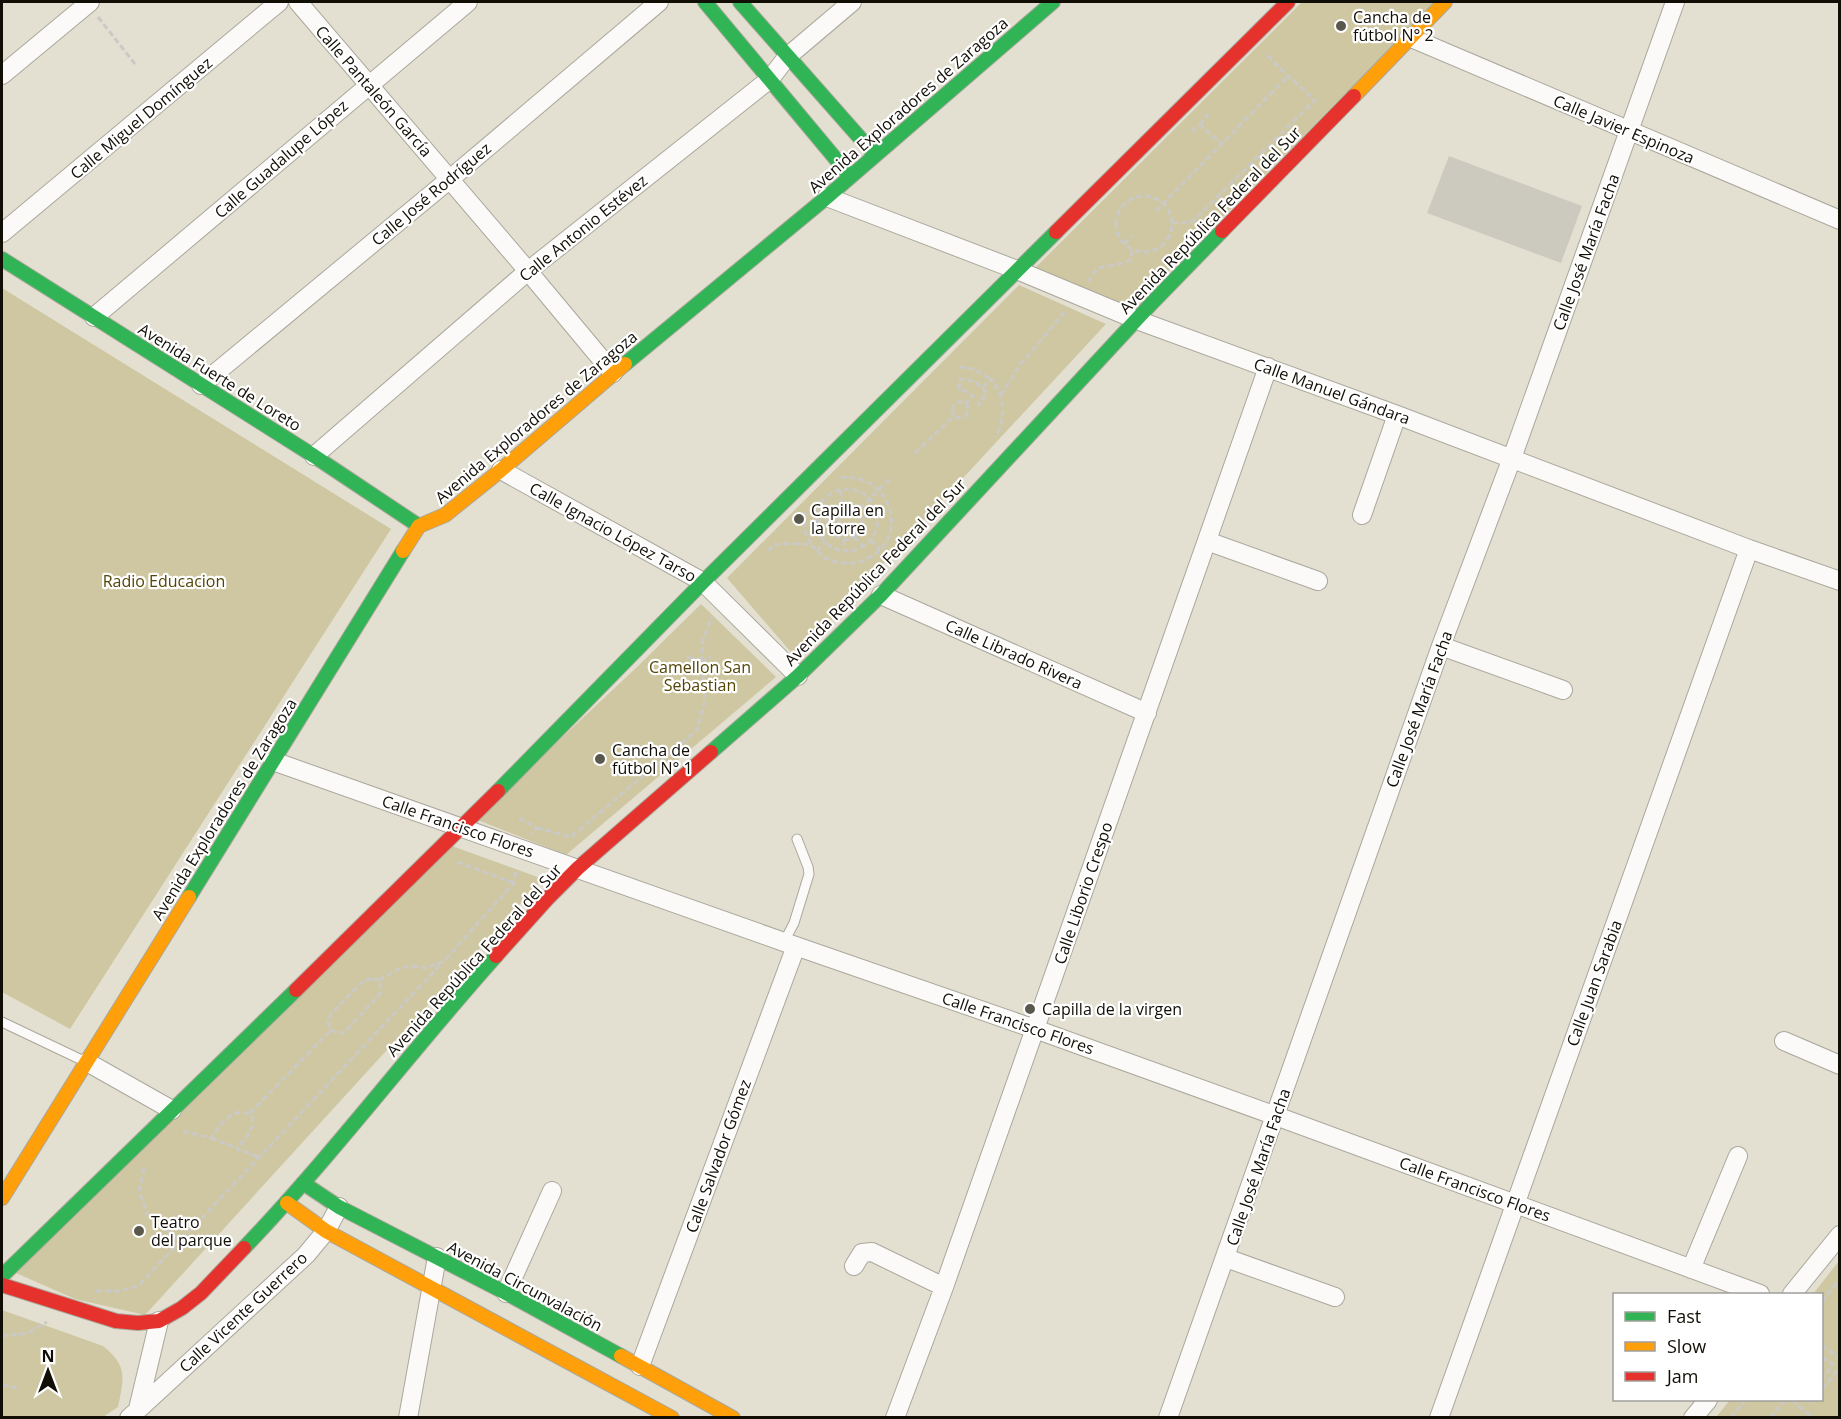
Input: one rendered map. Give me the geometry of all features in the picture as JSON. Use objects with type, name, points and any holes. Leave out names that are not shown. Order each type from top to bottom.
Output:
[{"type":"street","name":"Calle Miguel Domínguez","points":[[2,233],[279,2]]},
{"type":"street","name":"Calle Pantaleón García","points":[[298,2],[450,178],[613,373]]},
{"type":"street","name":"Calle Guadalupe López","points":[[94,317],[468,2]]},
{"type":"street","name":"Calle José Rodríguez","points":[[201,385],[659,2]]},
{"type":"street","points":[[705,2],[850,176]]},
{"type":"street","points":[[740,2],[875,154]]},
{"type":"street","name":"Calle Antonio Estévez","points":[[314,456],[528,271],[770,79],[787,57],[852,2]]},
{"type":"street","name":"Avenida Exploradores de Zaragoza","points":[[2,1198],[419,526],[445,515],[501,470],[613,373],[827,197],[1053,2]]},
{"type":"street","points":[[2,1276],[462,828],[703,582],[1288,2]]},
{"type":"street","name":"Avenida República Federal del Sur","points":[[2,1285],[116,1321],[138,1323],[159,1321],[182,1308],[201,1293],[287,1203],[446,1012],[548,898],[578,868],[798,676],[881,595],[1137,320],[1445,2]]},
{"type":"street","name":"Calle José María Facha","points":[[1168,1418],[1441,646],[1512,458],[1675,2]]},
{"type":"street","points":[[2,75],[89,3]]},
{"type":"street","name":"Calle Javier Espinoza","points":[[1409,37],[1839,220]]},
{"type":"street","name":"Calle Manuel Gándara","points":[[827,197],[1017,270],[1137,320],[1839,581]]},
{"type":"street","name":"Avenida Fuerte de Loreto","points":[[2,259],[314,456],[419,526]]},
{"type":"street","name":"Calle Liborio Crespo","points":[[895,1418],[944,1287],[1268,367]]},
{"type":"street","points":[[1362,515],[1397,415]]},
{"type":"street","name":"Calle Ignacio López Tarso","points":[[501,470],[703,582],[798,676]]},
{"type":"street","points":[[1207,541],[1318,581]]},
{"type":"street","name":"Calle Juan Sarabia","points":[[1439,1418],[1749,549]]},
{"type":"street","name":"Calle Librado Rivera","points":[[881,595],[1147,713]]},
{"type":"street","points":[[1441,646],[1563,690]]},
{"type":"street","name":"Calle Francisco Flores","points":[[273,761],[1035,1029],[1757,1293]]},
{"type":"street","name":"Calle Salvador Gómez","points":[[640,1366],[790,944]]},
{"type":"street","points":[[1784,1041],[1839,1065]]},
{"type":"street","points":[[87,1062],[172,1110]]},
{"type":"street","points":[[1691,1269],[1738,1156]]},
{"type":"street","name":"Avenida Circunvalación","points":[[303,1183],[339,1207],[506,1293],[577,1350],[672,1418]]},
{"type":"street","points":[[506,1293],[552,1191]]},
{"type":"street","name":"Avenida Circunvalación","points":[[287,1203],[327,1231],[432,1288],[577,1350],[640,1366],[733,1418]]},
{"type":"street","name":"Calle Vicente Guerrero","points":[[134,1413],[306,1255],[327,1231],[339,1207]]},
{"type":"street","points":[[1793,1293],[1839,1235]]},
{"type":"street","points":[[854,1266],[862,1253],[872,1252],[944,1287]]},
{"type":"street","points":[[408,1418],[437,1257]]},
{"type":"street","points":[[1226,1258],[1335,1297]]},
{"type":"street","name":"Calle Vicente Guerrero","points":[[134,1413],[159,1321]]},
{"type":"street","points":[[1694,1418],[1707,1401]]},
{"type":"lane","points":[[790,944],[794,922],[809,874],[797,839]]},
{"type":"lane","points":[[2,1022],[87,1062]]},
{"type":"path","points":[[89,3],[135,64]]},
{"type":"path","points":[[1156,211],[1288,76],[1315,100],[1191,222],[1172,223]]},
{"type":"path","points":[[1167,122],[1183,133],[1190,132],[1200,125],[1222,144]]},
{"type":"path","points":[[1144,195],[1155,198],[1163,204],[1170,212],[1172,223],[1170,234],[1160,247],[1145,252],[1132,249],[1124,243],[1116,225],[1117,214],[1126,202],[1144,195]]},
{"type":"path","points":[[1124,243],[1132,236]]},
{"type":"path","points":[[1087,283],[1098,268],[1130,260],[1132,249]]},
{"type":"path","points":[[1001,395],[1020,365],[1068,307]]},
{"type":"path","points":[[959,367],[974,369],[991,379],[998,388],[1003,413],[1002,422],[994,440]]},
{"type":"path","points":[[979,401],[959,390],[960,379],[970,380],[983,387],[987,394],[979,401],[979,406]]},
{"type":"path","points":[[983,387],[991,379]]},
{"type":"path","points":[[965,404],[973,396]]},
{"type":"path","points":[[960,402],[965,404],[968,409],[966,415],[961,417],[955,415],[952,410],[953,405],[960,402]]},
{"type":"path","points":[[915,453],[955,415]]},
{"type":"path","points":[[806,508],[805,531],[812,546],[834,562],[847,564],[867,560],[880,549],[889,535],[891,522],[887,502],[879,490],[860,478],[843,477],[832,480]]},
{"type":"path","points":[[853,514],[892,477]]},
{"type":"path","points":[[850,489],[858,491],[869,499],[877,514],[877,527],[870,540],[862,546],[852,550],[833,548],[819,535],[816,521],[817,511],[821,502],[832,493],[850,489]]},
{"type":"path","points":[[840,490],[842,505],[833,510],[828,520],[829,528],[834,535],[843,539],[854,537],[862,529],[862,517],[877,514]]},
{"type":"path","points":[[847,512],[853,514],[855,520],[853,525],[848,528],[842,526],[839,522],[842,515],[847,512]]},
{"type":"path","points":[[816,521],[828,520]]},
{"type":"path","points":[[834,535],[842,526]]},
{"type":"path","points":[[854,537],[862,546]]},
{"type":"path","points":[[843,539],[844,550]]},
{"type":"path","points":[[870,540],[880,549]]},
{"type":"path","points":[[817,551],[825,542]]},
{"type":"path","points":[[763,556],[775,545],[788,543],[812,546]]},
{"type":"path","points":[[519,818],[537,828],[571,837],[697,730],[705,701],[701,662],[703,640],[713,615]]},
{"type":"path","points":[[687,657],[701,662],[711,657]]},
{"type":"path","points":[[695,686],[704,684]]},
{"type":"path","points":[[528,837],[537,828]]},
{"type":"path","points":[[89,1291],[118,1290],[138,1286],[443,962],[514,883],[516,870]]},
{"type":"path","points":[[479,871],[514,883]]},
{"type":"path","points":[[379,980],[380,994],[345,1032],[339,1033],[331,1030],[328,1023],[331,1014],[364,980],[379,980],[400,968],[415,966],[425,968],[443,962]]},
{"type":"path","points":[[250,1113],[331,1030]]},
{"type":"path","points":[[211,1138],[229,1117],[237,1113],[250,1113]]},
{"type":"path","points":[[237,1149],[252,1128],[253,1119],[250,1113]]},
{"type":"path","points":[[175,1132],[184,1131],[211,1138],[259,1157]]},
{"type":"path","points":[[140,1192],[148,1215],[180,1241]]},
{"type":"path","points":[[1823,1299],[1839,1279]]},
{"type":"path","points":[[2,1336],[27,1333],[51,1319]]},
{"type":"path","points":[[1823,1347],[1839,1359]]},
{"type":"path","points":[[1823,1358],[1833,1365],[1823,1376]]},
{"type":"path","points":[[1823,1387],[1839,1368]]},
{"type":"path","points":[[2,1385],[19,1388]]},
{"type":"path","points":[[1731,1418],[1744,1401]]},
{"type":"path","points":[[1770,1418],[1784,1401]]},
{"type":"path","points":[[1793,1401],[1813,1418]]},
{"type":"green space","points":[[1302,2],[1437,2],[1129,311],[1034,269]]},
{"type":"green space","points":[[1019,285],[1106,324],[796,658],[727,578]]},
{"type":"green space","name":"Radio Educacion","points":[[2,288],[391,529],[70,1029],[2,992]]},
{"type":"green space","name":"Camellon San Sebastian","points":[[701,604],[776,677],[566,855],[475,819],[636,668]]},
{"type":"green space","points":[[452,846],[543,879],[145,1315],[75,1299],[16,1273]]},
{"type":"green space","points":[[1839,1261],[1839,1417],[1716,1417],[1729,1401],[1823,1401],[1823,1293],[1814,1293]]},
{"type":"green space","points":[[2,1310],[103,1346],[117,1360],[122,1373],[118,1407],[103,1417],[2,1417]]},
{"type":"building","points":[[1449,156],[1582,206],[1561,263],[1427,213]]},
{"type":"traffic: fast","points":[[705,2],[850,176]]},
{"type":"traffic: fast","points":[[740,2],[875,155]]},
{"type":"traffic: fast","points":[[625,364],[827,197],[1053,2]]},
{"type":"traffic: fast","points":[[711,752],[798,676],[881,595],[1150,305],[1222,231]]},
{"type":"traffic: fast","points":[[498,791],[703,582],[1056,232]]},
{"type":"traffic: fast","points":[[2,259],[314,456],[419,526]]},
{"type":"traffic: fast","points":[[189,897],[403,551]]},
{"type":"traffic: fast","points":[[244,1248],[309,1177],[496,956]]},
{"type":"traffic: fast","points":[[2,1276],[296,990]]},
{"type":"traffic: fast","points":[[303,1183],[339,1207],[506,1293],[621,1356]]},
{"type":"traffic: slow","points":[[1354,96],[1445,2]]},
{"type":"traffic: slow","points":[[403,551],[419,526],[445,515],[625,364]]},
{"type":"traffic: slow","points":[[2,1198],[189,897]]},
{"type":"traffic: slow","points":[[287,1203],[326,1231],[672,1418]]},
{"type":"traffic: slow","points":[[621,1356],[733,1418]]},
{"type":"traffic: jam","points":[[1056,232],[1288,2]]},
{"type":"traffic: jam","points":[[1222,231],[1354,96]]},
{"type":"traffic: jam","points":[[496,956],[578,868],[711,752]]},
{"type":"traffic: jam","points":[[296,990],[498,791]]},
{"type":"traffic: jam","points":[[2,1285],[116,1321],[138,1323],[159,1321],[182,1308],[201,1293],[244,1248]]},
{"type":"place","name":"Cancha de fútbol N° 2","points":[[1341,26]]},
{"type":"place","name":"Capilla en la torre","points":[[799,519]]},
{"type":"place","name":"Cancha de fútbol N° 1","points":[[600,759]]},
{"type":"place","name":"Capilla de la virgen","points":[[1030,1009]]},
{"type":"place","name":"Teatro del parque","points":[[139,1231]]}]
